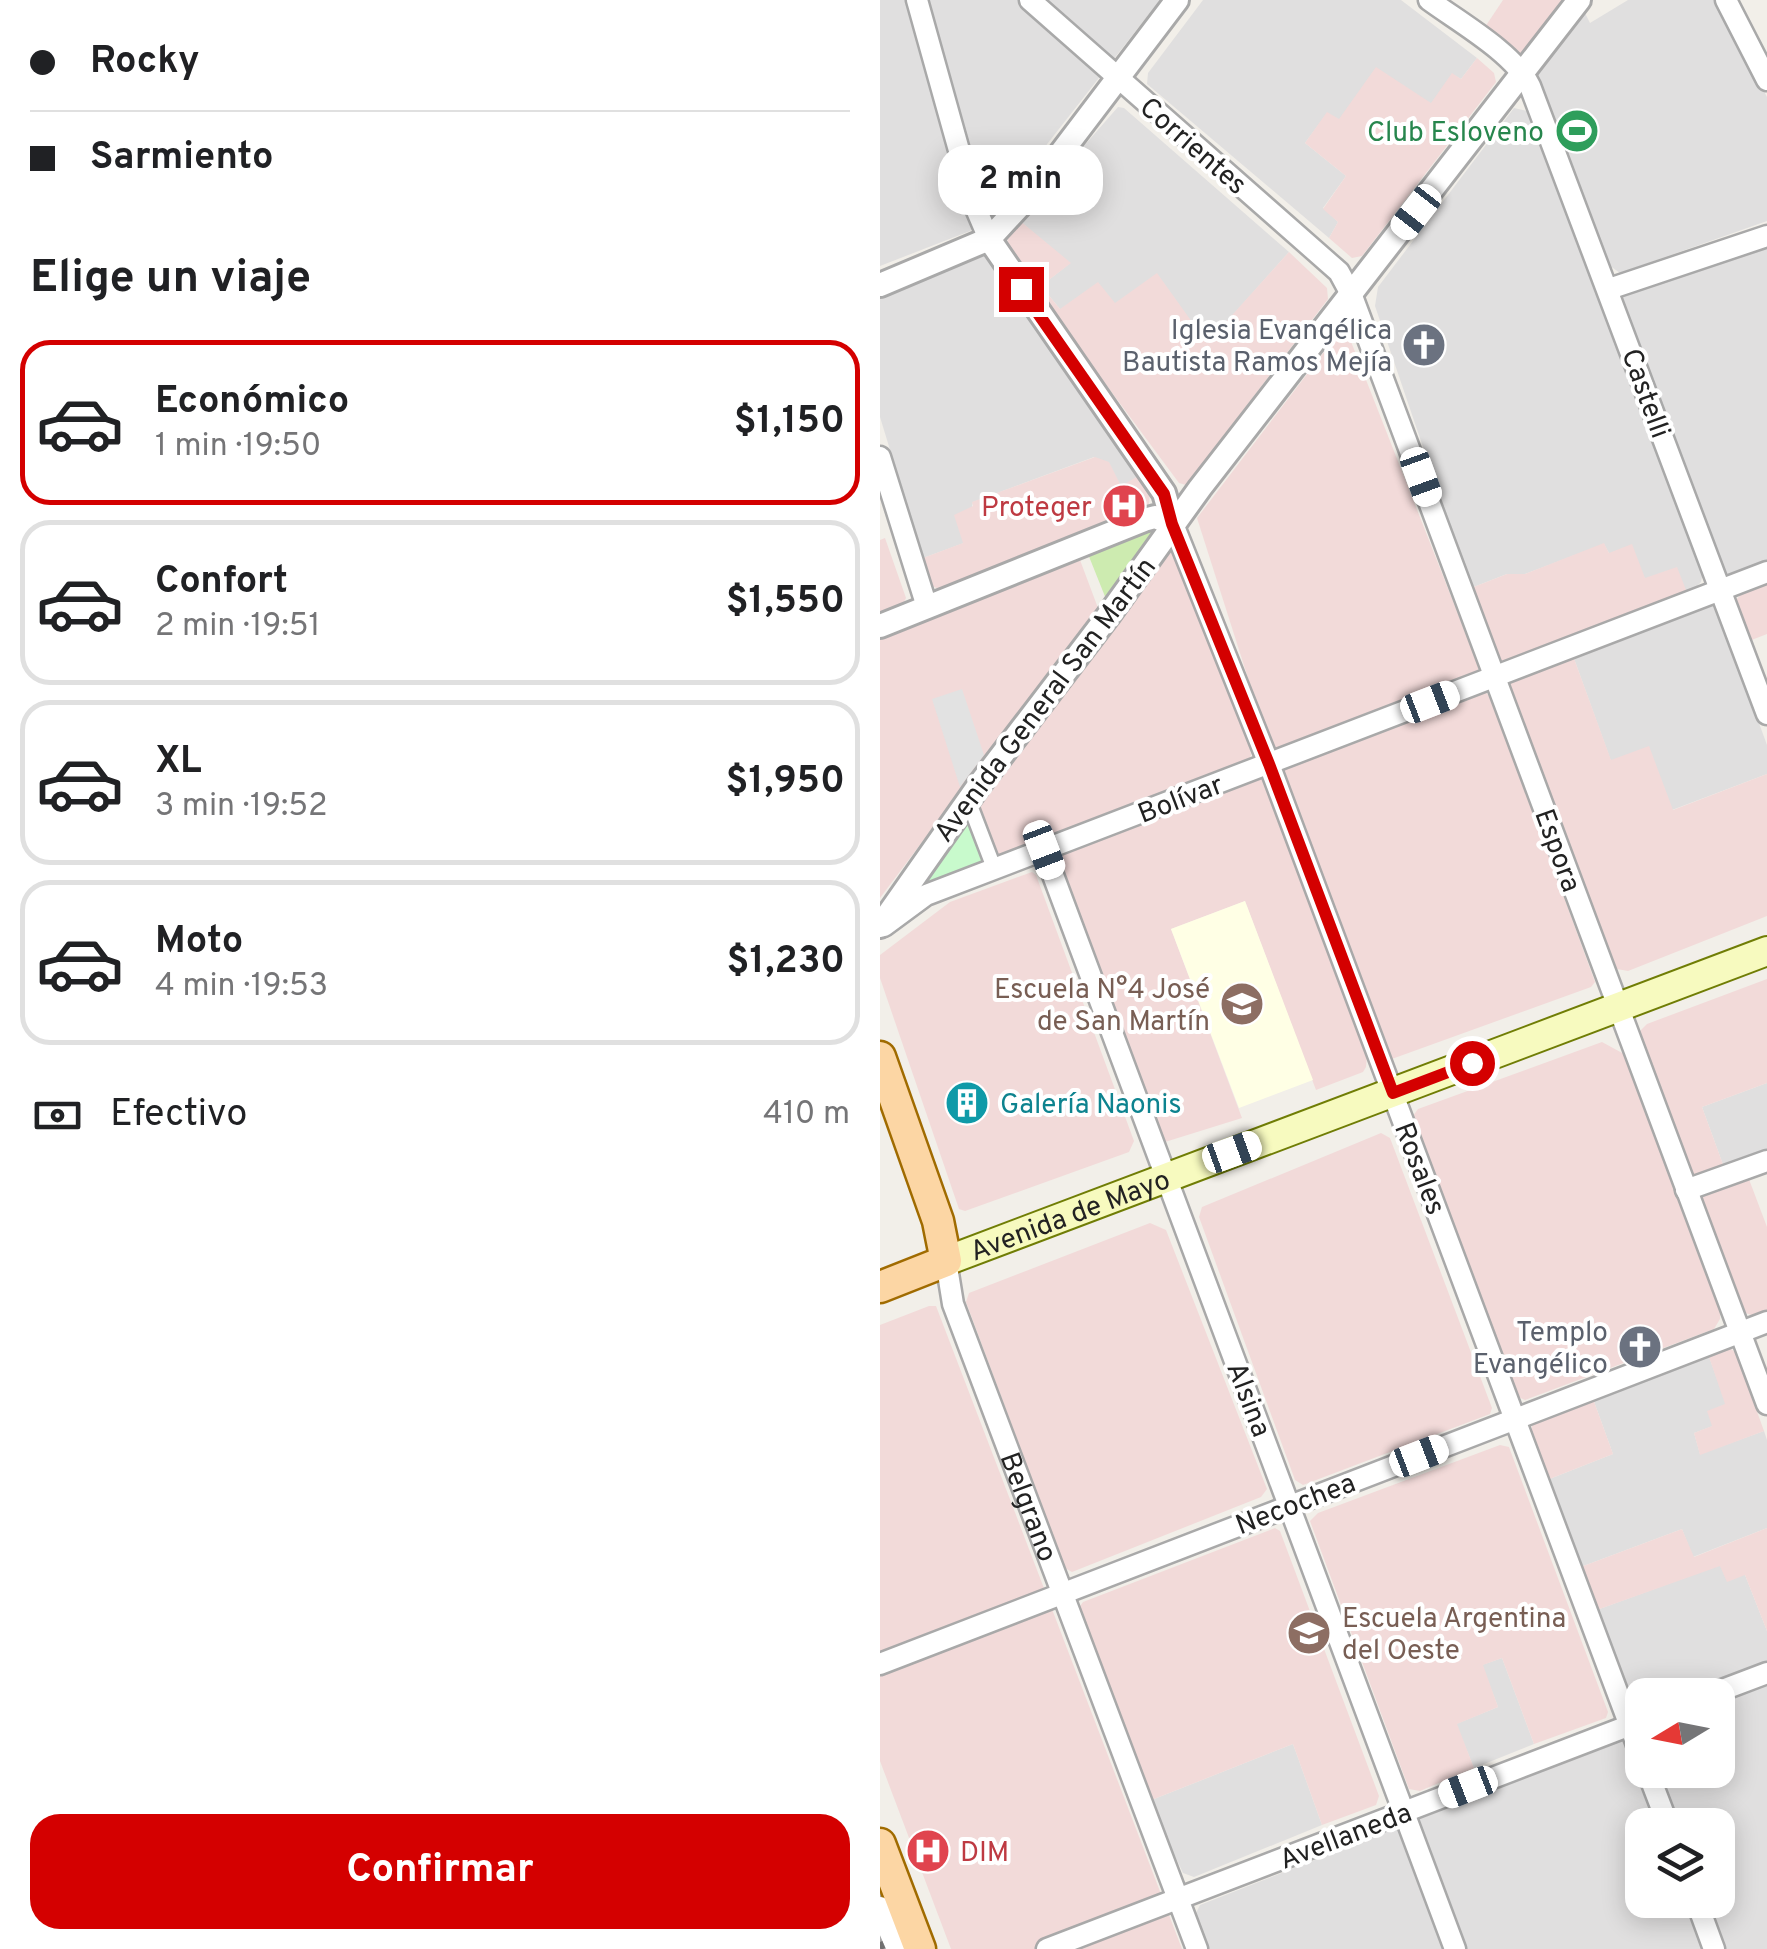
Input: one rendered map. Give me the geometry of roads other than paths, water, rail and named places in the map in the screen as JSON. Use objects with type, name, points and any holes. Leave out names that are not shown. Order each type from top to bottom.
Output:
[{"type":"main road","name":"Avenida de Mayo","points":[[880,1287],[1767,951]]},
{"type":"main road","name":"Belgrano","points":[[880,1057],[938,1221],[946,1260]]},
{"type":"main road","points":[[880,1844],[920,1949]]},
{"type":"street","points":[[918,0],[974,204],[989,239],[1164,494],[1172,524]]},
{"type":"street","name":"Corrientes","points":[[1030,0],[1339,272],[1352,296]]},
{"type":"street","points":[[880,285],[989,239],[1026,199],[1177,0]]},
{"type":"street","points":[[1429,0],[1524,73]]},
{"type":"street","name":"Avenida General San Martín","points":[[880,927],[968,800],[1108,616],[1172,524],[1580,0]]},
{"type":"street","points":[[1726,0],[1767,80]]},
{"type":"street","name":"Castelli","points":[[1524,73],[1767,714]]},
{"type":"street","points":[[1609,289],[1767,236]]},
{"type":"street","name":"Espora","points":[[1352,296],[1767,1404]]},
{"type":"street","points":[[880,458],[927,606]]},
{"type":"street","points":[[880,626],[1144,520],[1155,517],[1172,524]]},
{"type":"street","name":"Rosales","points":[[1172,524],[1269,764],[1515,1418],[1625,1695]]},
{"type":"street","name":"Bolívar","points":[[880,927],[926,895],[1767,572]]},
{"type":"street","points":[[968,800],[994,868]]},
{"type":"street","name":"Alsina","points":[[1044,850],[1455,1949]]},
{"type":"street","points":[[1686,1190],[1767,1161]]},
{"type":"street","name":"Belgrano","points":[[946,1260],[954,1304],[1197,1949]]},
{"type":"street","name":"Necochea","points":[[880,1664],[1767,1322]]},
{"type":"street","points":[[1735,1685],[1767,1673]]},
{"type":"street","name":"Avellaneda","points":[[1047,1949],[1625,1727]]},
{"type":"street","points":[[880,1908],[898,1949]]},
{"type":"street","points":[[1703,1918],[1714,1949]]},
{"type":"railway","points":[[880,1942],[883,1949]]},
{"type":"place","name":"Club Esloveno","points":[[1577,131]]},
{"type":"place","name":"Iglesia Evangélica Bautista Ramos Mejía","points":[[1424,345]]},
{"type":"place","name":"Proteger","points":[[1124,506]]},
{"type":"place","name":"Escuela N°4 José de San Martín","points":[[1242,1004]]},
{"type":"place","name":"Galería Naonis","points":[[967,1103]]},
{"type":"place","name":"Templo Evangélico","points":[[1640,1347]]},
{"type":"place","name":"Escuela Argentina del Oeste","points":[[1309,1633]]},
{"type":"place","name":"DIM","points":[[928,1851]]}]
